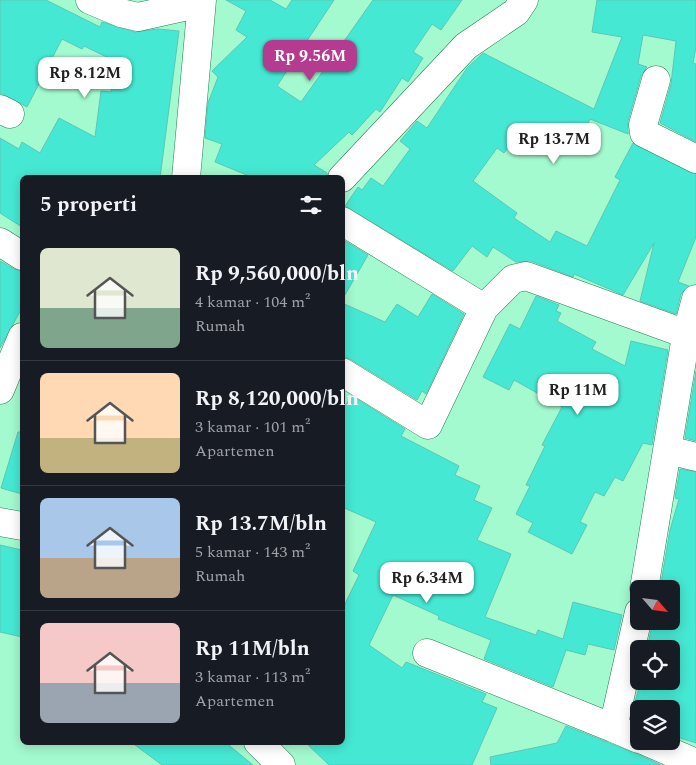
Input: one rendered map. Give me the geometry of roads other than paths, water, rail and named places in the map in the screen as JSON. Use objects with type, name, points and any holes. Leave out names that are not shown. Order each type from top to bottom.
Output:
[{"type":"street","points":[[90,0],[121,13],[138,17],[201,2],[186,175]]},
{"type":"street","points":[[345,175],[466,46],[516,12],[524,0]]},
{"type":"street","points":[[656,80],[643,125],[644,133],[696,159]]},
{"type":"street","points":[[345,224],[484,308]]},
{"type":"street","points":[[0,242],[20,255]]},
{"type":"street","points":[[345,374],[428,425],[484,308],[513,279],[526,276],[691,334]]},
{"type":"street","points":[[646,580],[696,299]]},
{"type":"street","points":[[0,390],[20,342]]},
{"type":"street","points":[[668,450],[696,457]]},
{"type":"street","points":[[0,522],[20,526]]},
{"type":"street","points":[[613,728],[635,630]]},
{"type":"street","points":[[427,653],[630,735]]},
{"type":"street","points":[[261,745],[281,765]]},
{"type":"street","points":[[666,750],[696,763]]}]
